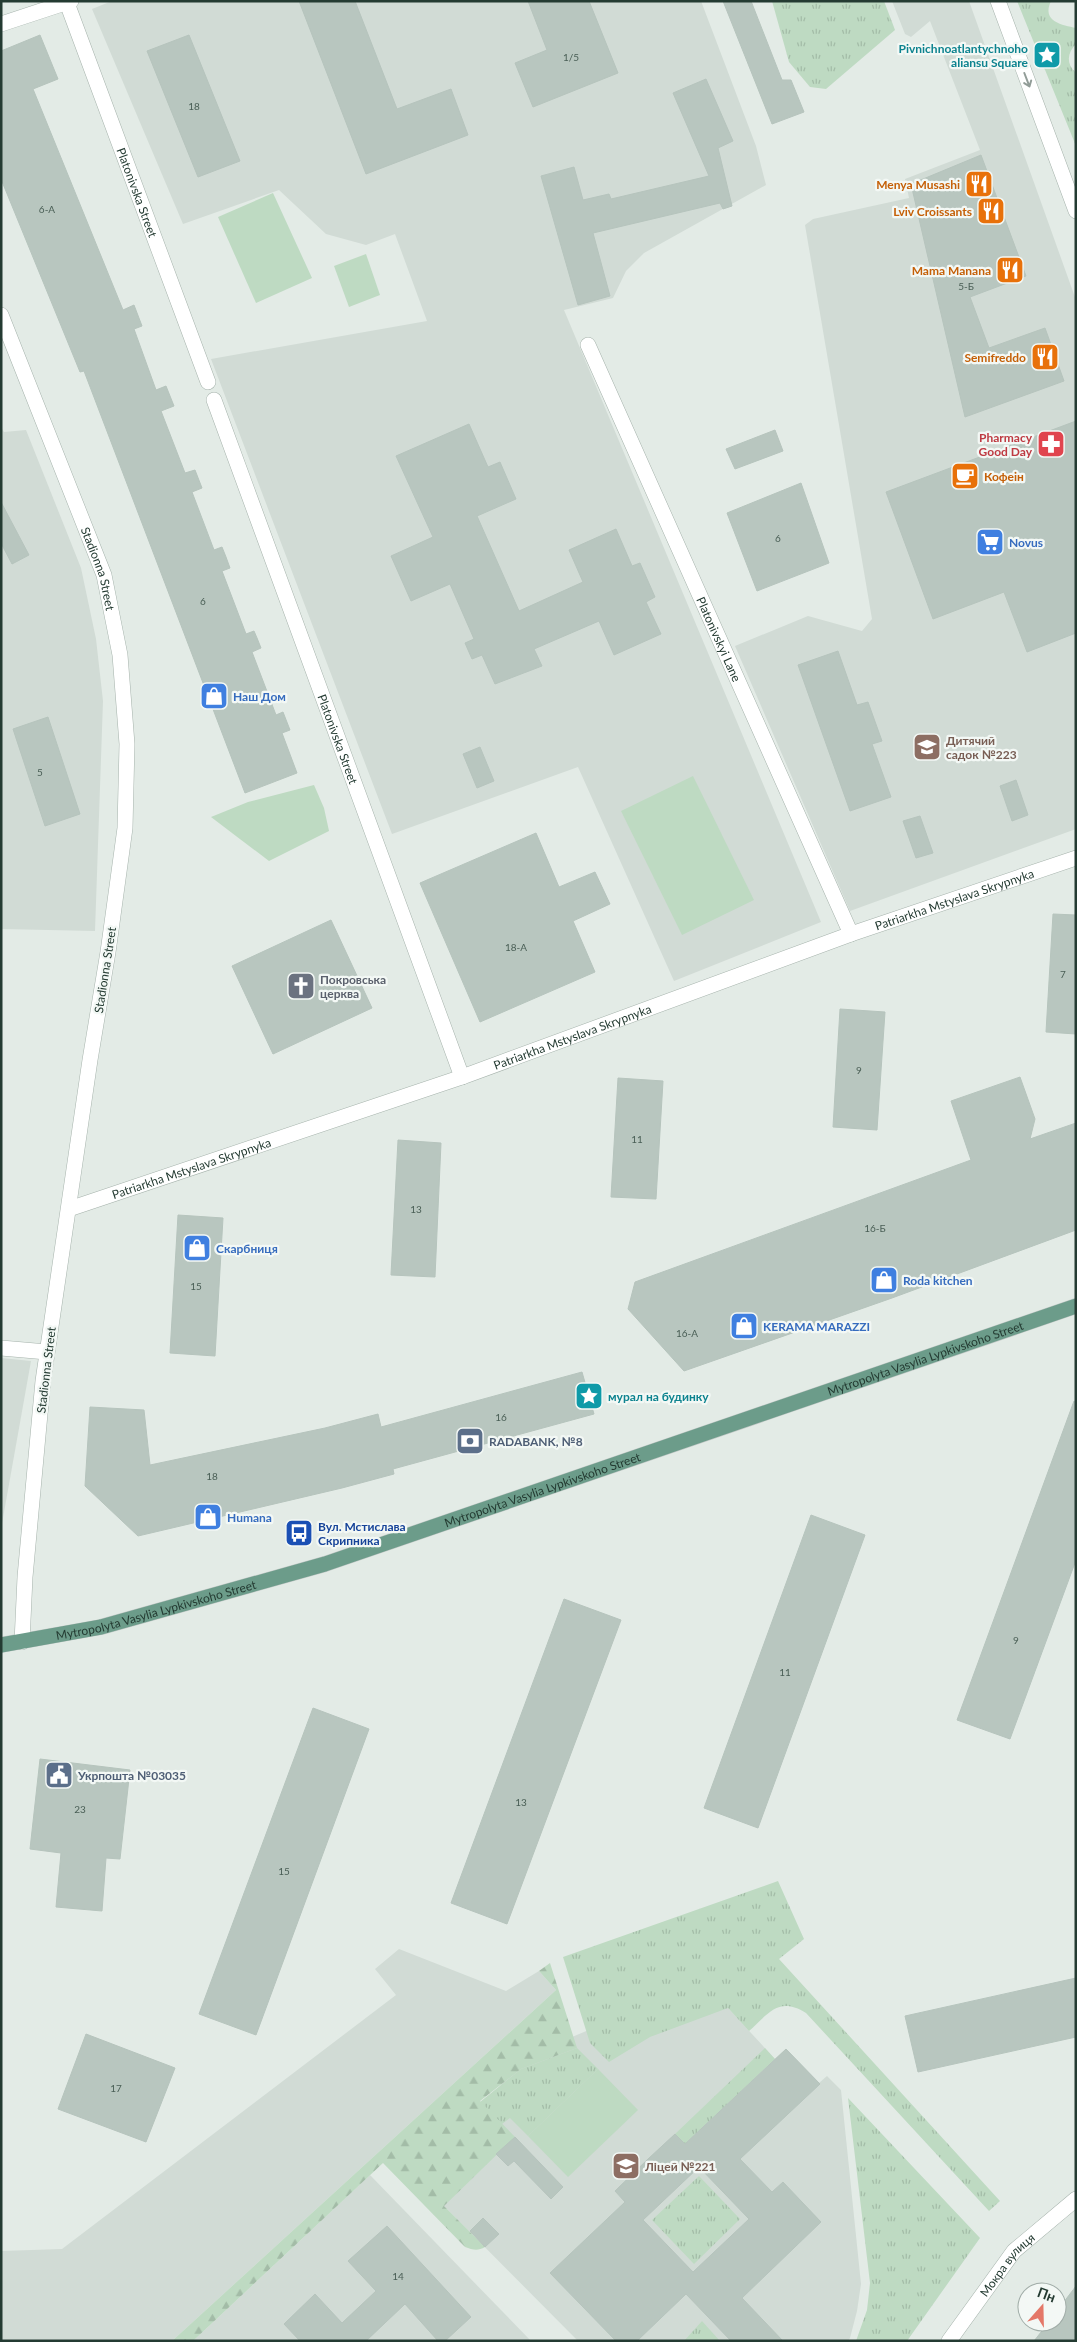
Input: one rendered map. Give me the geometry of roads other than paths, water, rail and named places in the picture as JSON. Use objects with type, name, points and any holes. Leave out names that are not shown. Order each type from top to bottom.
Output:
[{"type":"main road","name":"Mytropolyta Vasylia Lypkivskoho Street","points":[[1,1645],[110,1624],[325,1564],[1076,1306]]},
{"type":"street","points":[[998,1],[1076,211]]},
{"type":"street","points":[[1,24],[69,2]]},
{"type":"street","name":"Platonivska Street","points":[[69,2],[208,382]]},
{"type":"street","name":"Stadionna Street","points":[[1,315],[104,576],[120,655],[125,717],[125,828],[47,1352],[25,1576],[22,1642]]},
{"type":"street","name":"Platonivskyi Lane","points":[[588,345],[851,934]]},
{"type":"street","name":"Platonivska Street","points":[[214,400],[462,1078]]},
{"type":"street","name":"Patriarkha Mstyslava Skrypnyka","points":[[69,1209],[462,1078],[851,934],[1076,858]]},
{"type":"street","points":[[1,1348],[47,1352]]},
{"type":"street","name":"Мокра вулиця","points":[[949,2341],[1014,2252],[1076,2199]]},
{"type":"place","name":"Pivnichnoatlantychnoho aliansu Square","points":[[1047,55]]},
{"type":"place","name":"Menya Musashi","points":[[979,184]]},
{"type":"place","name":"Lviv Croissants","points":[[991,211]]},
{"type":"place","name":"Mama Manana","points":[[1010,270]]},
{"type":"place","name":"Semifreddo","points":[[1045,357]]},
{"type":"place","name":"Pharmacy Good Day","points":[[1051,444]]},
{"type":"place","name":"Кофеiн","points":[[965,476]]},
{"type":"place","name":"Novus","points":[[990,542]]},
{"type":"place","name":"Наш Дом","points":[[214,696]]},
{"type":"place","name":"Дитячий садок №223","points":[[927,747]]},
{"type":"place","name":"Покровська церква","points":[[301,986]]},
{"type":"place","name":"Скарбниця","points":[[197,1248]]},
{"type":"place","name":"Roda kitchen","points":[[884,1280]]},
{"type":"place","name":"KERAMA MARAZZI","points":[[744,1326]]},
{"type":"place","name":"мурал на будинку","points":[[589,1396]]},
{"type":"place","name":"RADABANK, №8","points":[[470,1441]]},
{"type":"place","name":"Humana","points":[[208,1517]]},
{"type":"place","name":"Вул. Мстислава Скрипника","points":[[299,1533]]},
{"type":"place","name":"Укрпошта №03035","points":[[59,1775]]},
{"type":"place","name":"Ліцей №221","points":[[626,2166]]}]
